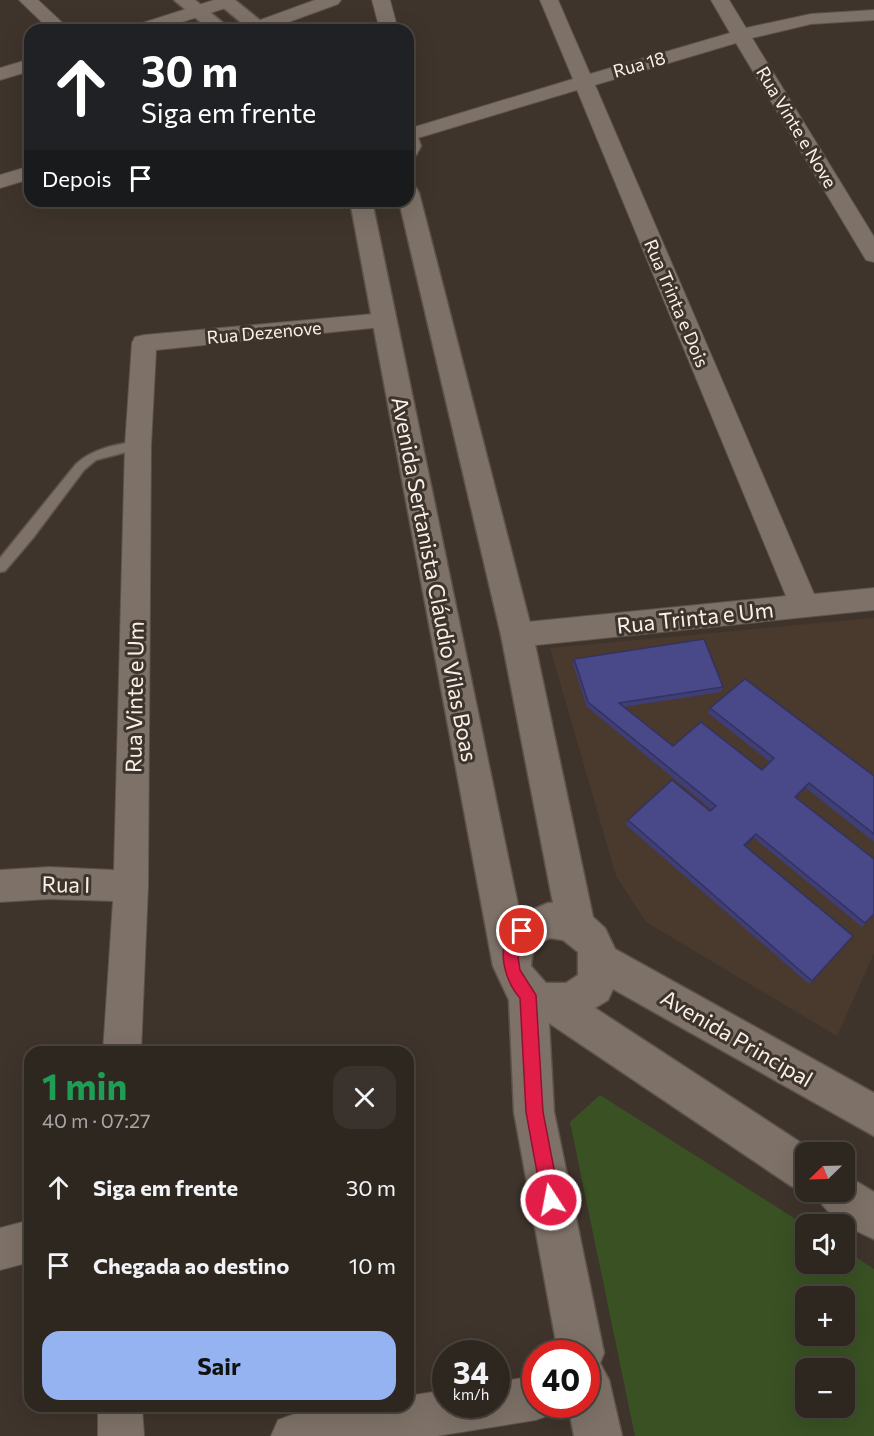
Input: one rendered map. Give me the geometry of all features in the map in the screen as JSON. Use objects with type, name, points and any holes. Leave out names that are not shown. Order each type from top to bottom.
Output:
[{"type":"street","points":[[28,0],[54,24]]},
{"type":"street","points":[[270,24],[332,0]]},
{"type":"street","points":[[381,0],[387,24]]},
{"type":"street","name":"Rua Trinta e Dois","points":[[549,0],[805,606]]},
{"type":"street","name":"Rua Vinte e Nove","points":[[720,0],[874,255]]},
{"type":"street","points":[[151,24],[190,5],[224,1],[255,24]]},
{"type":"street","points":[[190,5],[214,24]]},
{"type":"street","name":"Rua 18","points":[[414,134],[583,80],[742,35],[811,19],[874,15]]},
{"type":"street","points":[[0,74],[24,67]]},
{"type":"street","points":[[0,182],[24,174]]},
{"type":"street","name":"Avenida Sertanista Cláudio Vilas Boas","points":[[362,207],[510,956]]},
{"type":"street","points":[[411,207],[517,635],[576,926]]},
{"type":"street","name":"Rua Dezenove","points":[[144,343],[384,321]]},
{"type":"street","name":"Rua Vinte e Um","points":[[123,1046],[131,886],[138,445],[144,343]]},
{"type":"street","name":"Rua Trinta e Um","points":[[517,635],[874,599]]},
{"type":"street","name":"Rua I","points":[[0,886],[49,883],[131,886]]},
{"type":"street","points":[[542,1000],[571,1004],[594,987],[600,961],[596,947],[576,926],[562,921],[548,920],[534,923],[522,931],[514,943],[510,956],[512,970],[518,984],[542,1000],[795,1164]]},
{"type":"street","name":"Avenida Principal","points":[[600,961],[874,1116]]},
{"type":"street","points":[[542,1000],[534,1112],[579,1340]]},
{"type":"street","points":[[852,1202],[874,1217]]},
{"type":"street","points":[[0,1249],[24,1242]]},
{"type":"street","points":[[294,1436],[522,1400]]},
{"type":"street","points":[[120,1412],[121,1436]]},
{"type":"street","points":[[594,1418],[597,1436]]},
{"type":"lane","points":[[0,567],[28,535],[80,467],[92,457],[138,445]]},
{"type":"shaded area","points":[[874,618],[874,953],[837,1036],[646,922],[616,876],[550,648]]},
{"type":"green space","points":[[600,1095],[795,1219],[795,1274],[855,1274],[855,1257],[874,1269],[874,1436],[635,1436],[570,1122]]},
{"type":"building","points":[[704,639],[723,687],[619,703],[673,746],[701,722],[762,770],[774,758],[710,708],[745,679],[874,776],[874,834],[809,783],[795,797],[874,859],[874,914],[865,923],[756,834],[744,845],[853,936],[812,981],[628,820],[672,780],[710,811],[716,806],[588,702],[574,659]]},
{"type":"route","points":[[522,931],[514,943],[510,956],[512,970],[518,984],[528,995],[534,1112],[551,1200]]}]
